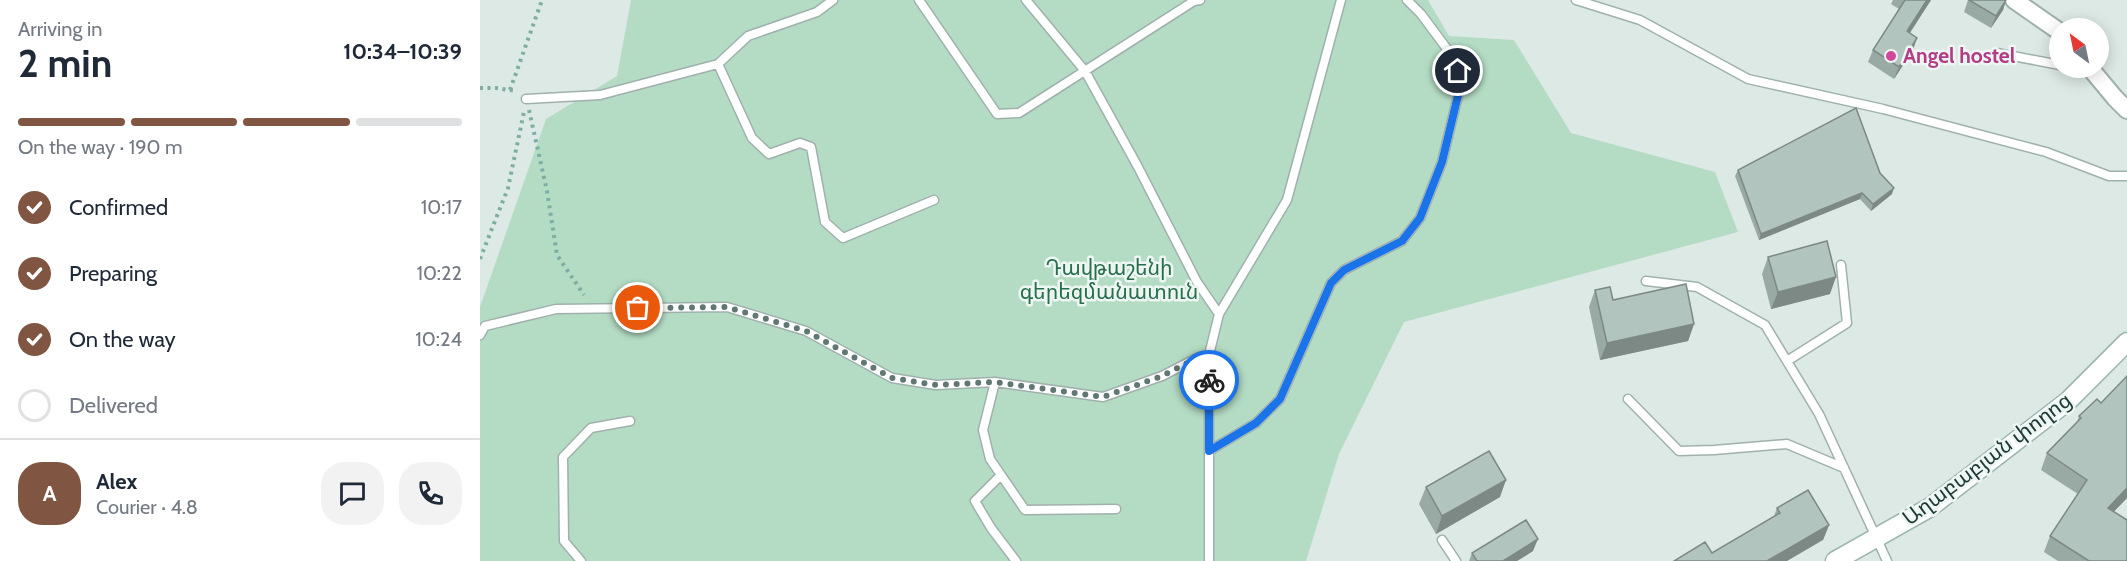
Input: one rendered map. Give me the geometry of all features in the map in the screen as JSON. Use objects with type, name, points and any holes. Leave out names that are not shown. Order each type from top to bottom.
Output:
[{"type":"street","points":[[2014,0],[2049,24]]},
{"type":"street","points":[[2100,78],[2127,110]]},
{"type":"street","name":"Աղաբաբյան փողոց","points":[[1835,561],[1929,508],[2068,401],[2127,342]]},
{"type":"lane","points":[[526,99],[600,95],[718,64],[748,36],[817,12],[833,0]]},
{"type":"lane","points":[[919,0],[997,114],[1019,113],[1194,1],[1200,0]]},
{"type":"lane","points":[[1026,0],[1085,72],[1138,167],[1197,282],[1219,314]]},
{"type":"lane","points":[[1209,561],[1209,355],[1219,314],[1287,200],[1341,0]]},
{"type":"lane","points":[[1209,451],[1256,423],[1280,399],[1331,283],[1344,270],[1402,241],[1420,218],[1442,162],[1461,83],[1453,57],[1421,14],[1407,0]]},
{"type":"lane","points":[[1576,0],[1640,20],[1748,79],[1883,109],[2046,152],[2109,176],[2127,176]]},
{"type":"lane","points":[[1997,53],[2049,63]]},
{"type":"lane","points":[[718,64],[752,138],[769,154],[800,143],[812,147],[825,222],[843,238],[934,200]]},
{"type":"lane","points":[[1787,361],[1846,324],[1841,265]]},
{"type":"lane","points":[[1646,281],[1697,287],[1765,325],[1819,414],[1887,561]]},
{"type":"lane","points":[[480,335],[485,326],[556,309],[727,307],[806,331],[892,378],[936,385],[995,382],[1103,397],[1162,376],[1199,357],[1209,355]]},
{"type":"lane","points":[[995,382],[983,430],[990,459],[1025,510],[1116,509]]},
{"type":"lane","points":[[1628,399],[1678,451],[1787,444],[1844,468]]},
{"type":"lane","points":[[581,561],[564,541],[562,457],[591,428],[630,422]]},
{"type":"lane","points":[[1001,475],[975,501],[991,528],[1016,561]]},
{"type":"lane","points":[[1442,540],[1456,561]]},
{"type":"path","points":[[510,90],[542,0]]},
{"type":"path","points":[[480,88],[523,92],[547,191],[556,255],[593,308]]},
{"type":"path","points":[[480,259],[508,188],[526,99]]},
{"type":"green space","name":"Դավթաշենի գերեզմանատուն","points":[[631,0],[1428,0],[1449,36],[1514,40],[1571,133],[1715,172],[1738,232],[1404,322],[1339,454],[1306,561],[480,561],[480,307],[546,119],[617,76]]},
{"type":"building","points":[[1905,0],[1927,0],[1907,31],[1917,38],[1899,67],[1873,50]]},
{"type":"building","points":[[1969,0],[2006,0],[1996,16]]},
{"type":"building","points":[[1856,108],[1880,173],[1894,188],[1873,204],[1862,193],[1761,234],[1738,170]]},
{"type":"building","points":[[1827,241],[1836,277],[1778,292],[1768,257]]},
{"type":"building","points":[[1686,284],[1694,324],[1607,343],[1595,290],[1610,287],[1613,300]]},
{"type":"building","points":[[2127,376],[2127,488],[2108,508],[2127,520],[2127,561],[2089,561],[2050,536],[2087,480],[2047,453],[2081,418],[2079,416],[2097,399],[2101,403]]},
{"type":"building","points":[[1489,451],[1506,480],[1442,516],[1426,487]]},
{"type":"building","points":[[1808,490],[1829,525],[1767,561],[1674,561],[1705,542],[1712,553],[1780,513],[1777,508]]},
{"type":"building","points":[[1526,520],[1538,539],[1503,561],[1477,561],[1472,553]]},
{"type":"way so far","points":[[638,308],[727,307],[806,331],[892,378],[936,385],[995,382],[1103,397],[1162,376],[1199,357],[1209,355],[1209,380]]},
{"type":"place","name":"Angel hostel","points":[[1891,56]]},
{"type":"route","points":[[1209,380],[1209,451],[1256,423],[1280,399],[1331,283],[1344,270],[1402,241],[1420,218],[1442,162],[1461,83],[1458,71]]}]
